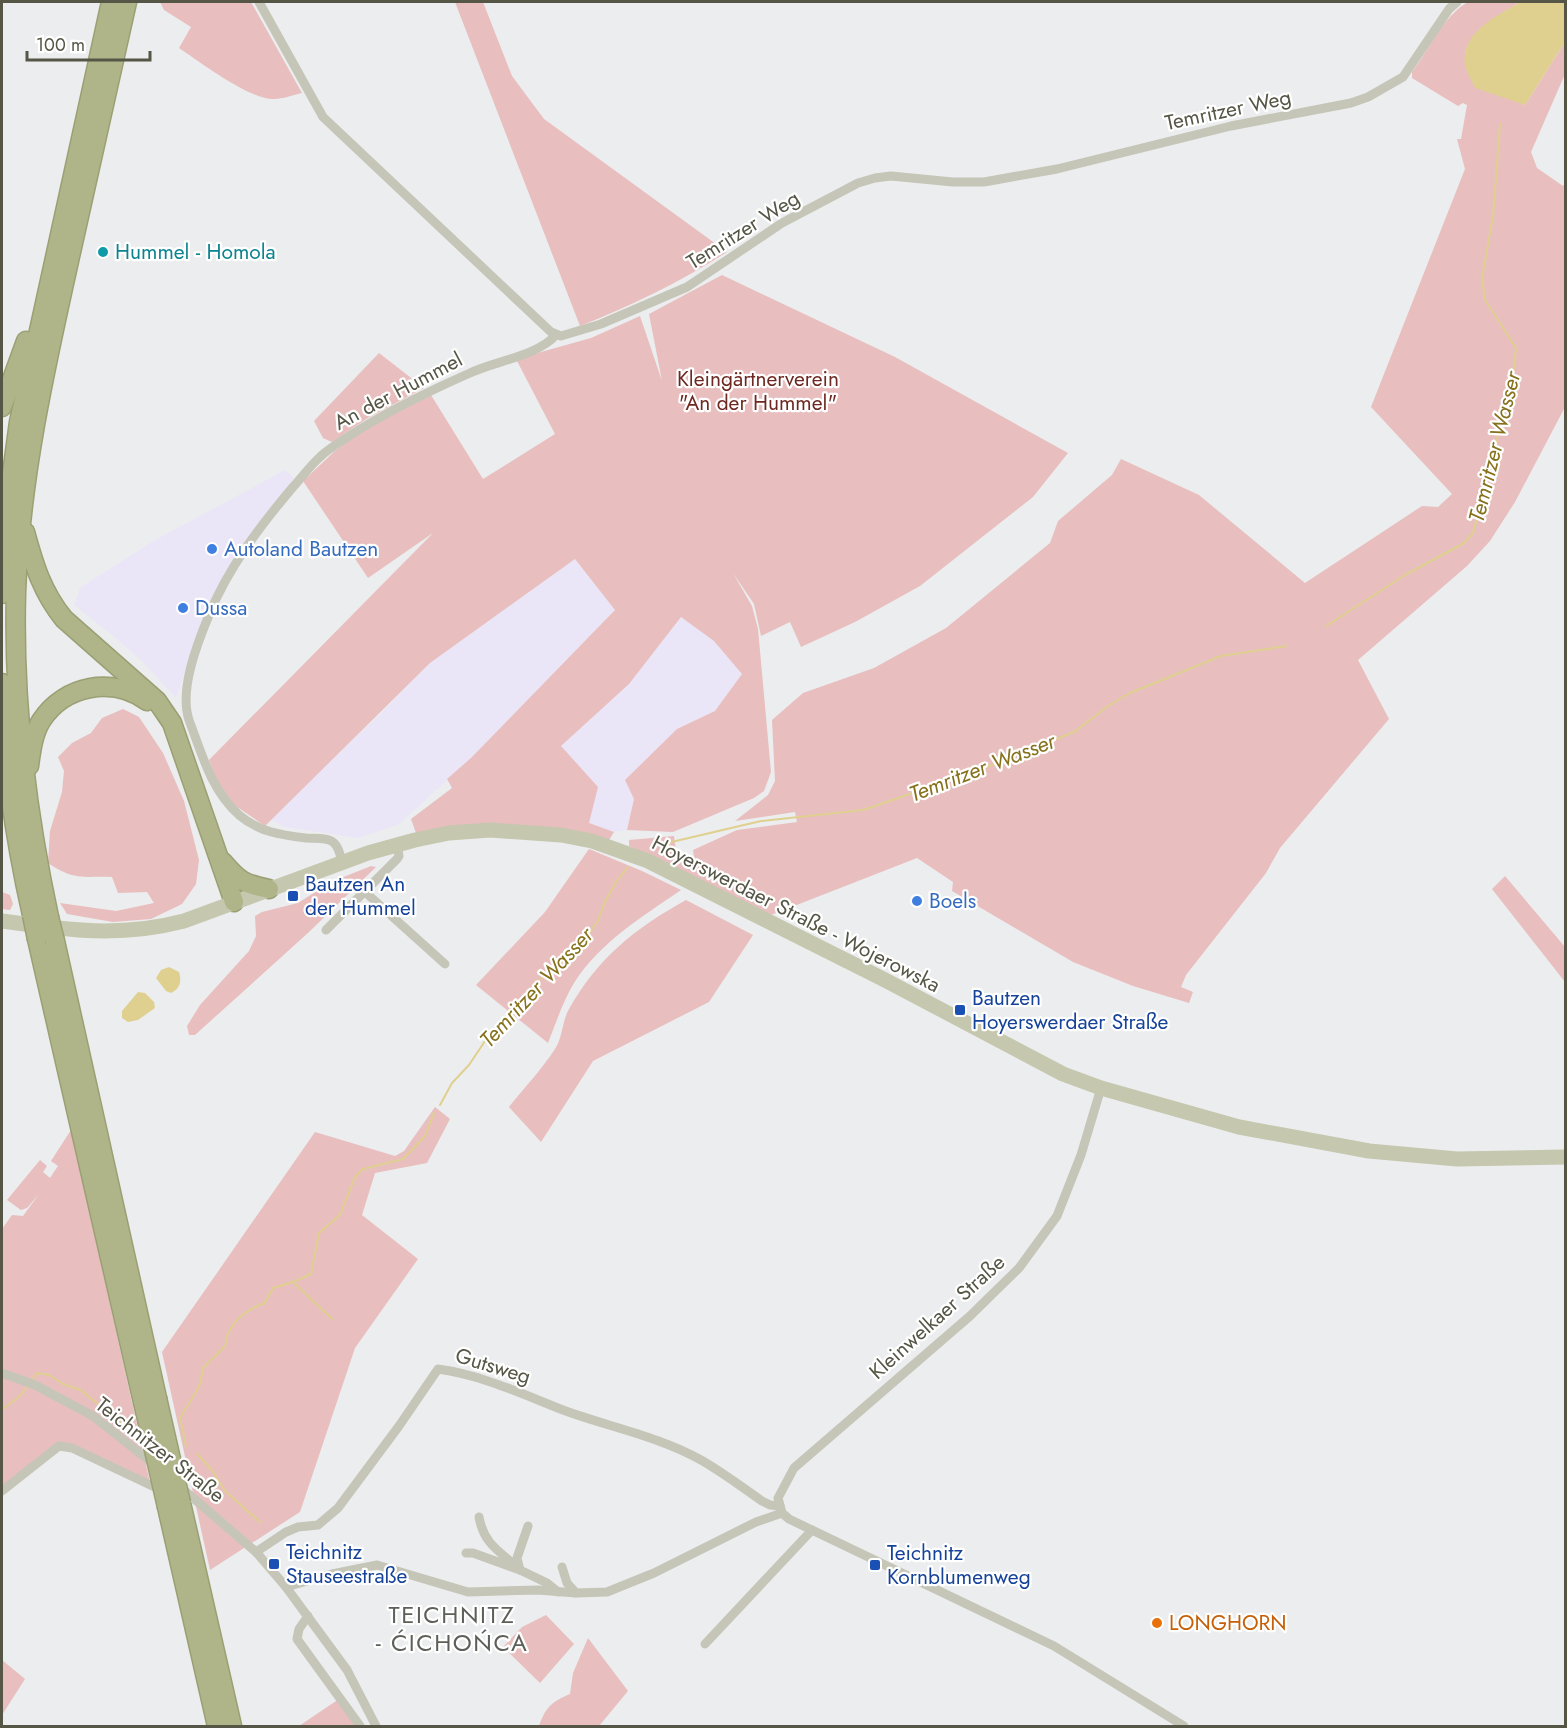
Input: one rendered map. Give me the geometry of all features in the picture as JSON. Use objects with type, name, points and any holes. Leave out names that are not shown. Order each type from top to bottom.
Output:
[{"type":"highway","points":[[2,594],[7,511],[19,422],[111,2]]},
{"type":"highway","points":[[41,916],[21,747],[16,654],[16,591],[22,519],[28,466],[48,359],[127,2]]},
{"type":"highway","points":[[2,407],[34,321],[46,299]]},
{"type":"highway","points":[[22,519],[36,571],[52,605],[72,626],[157,701],[172,723],[234,902]]},
{"type":"highway","points":[[2,683],[2,719],[14,815],[41,916],[72,1091],[91,1178],[150,1400]]},
{"type":"highway","points":[[27,800],[30,758],[38,729],[53,706],[81,690],[122,688],[138,694],[160,715],[181,750]]},
{"type":"highway","points":[[218,856],[238,879],[253,886],[268,889]]},
{"type":"highway","points":[[46,940],[84,1076],[150,1400],[174,1505],[232,1726]]},
{"type":"highway","points":[[174,1505],[217,1726]]},
{"type":"main road","name":"Hoyerswerdaer Straße - Wojerowska","points":[[2,921],[88,931],[123,932],[154,929],[398,844],[449,833],[490,830],[561,835],[592,841],[648,861],[1063,1074],[1101,1088],[1239,1127],[1369,1151],[1457,1158],[1566,1156]]},
{"type":"street","points":[[259,2],[324,117],[556,335]]},
{"type":"street","name":"Temritzer Weg","points":[[556,335],[566,336],[601,324],[687,287],[782,223],[858,183],[875,178],[891,176],[953,182],[984,182],[1057,169],[1231,126],[1352,103],[1404,77],[1449,9],[1457,2]]},
{"type":"street","name":"An der Hummel","points":[[342,862],[338,848],[330,840],[277,834],[250,823],[227,803],[215,788],[188,716],[186,704],[186,691],[202,631],[228,576],[249,543],[272,512],[321,456],[370,422],[427,392],[476,370],[534,350],[551,341],[556,335]]},
{"type":"street","points":[[327,930],[397,859],[398,844]]},
{"type":"street","points":[[365,892],[445,964]]},
{"type":"street","name":"Kleinwelkaer Straße","points":[[781,1510],[778,1498],[794,1467],[970,1316],[1019,1268],[1058,1215],[1081,1155],[1101,1088]]},
{"type":"street","name":"Gutsweg","points":[[256,1552],[286,1532],[298,1527],[318,1525],[338,1508],[438,1369],[513,1389],[579,1415],[667,1444],[700,1460],[762,1501],[781,1510]]},
{"type":"street","name":"Teichnitzer Straße","points":[[2,1373],[42,1389],[93,1416],[208,1509],[256,1552],[286,1587],[347,1670],[376,1726]]},
{"type":"street","points":[[2,1491],[59,1446],[72,1448],[151,1486],[208,1509]]},
{"type":"street","points":[[286,1587],[377,1564],[468,1592],[538,1590],[576,1593],[607,1592],[781,1510],[789,1519],[1054,1646],[1184,1726]]},
{"type":"street","points":[[479,1516],[487,1541],[520,1569]]},
{"type":"street","points":[[520,1569],[517,1558],[528,1526]]},
{"type":"street","points":[[705,1644],[812,1530]]},
{"type":"street","points":[[479,1555],[487,1541]]},
{"type":"street","points":[[466,1553],[520,1569],[547,1583],[558,1592]]},
{"type":"street","points":[[562,1567],[569,1587],[576,1593]]},
{"type":"street","points":[[308,1616],[299,1629],[297,1639],[360,1726]]},
{"type":"shaded area","points":[[1520,2],[1565,2],[1565,42],[1525,105],[1475,88],[1465,66],[1465,54],[1474,35],[1491,20]]},
{"type":"shaded area","points":[[285,470],[294,478],[236,553],[206,609],[176,698],[142,661],[74,605],[80,588],[152,542]]},
{"type":"shaded area","points":[[575,559],[615,610],[471,758],[399,824],[359,838],[285,827],[270,819],[430,663]]},
{"type":"shaded area","points":[[681,617],[714,641],[742,674],[715,711],[677,729],[634,799],[627,830],[614,832],[589,823],[561,746],[629,684]]},
{"type":"shaded area","points":[[169,967],[179,972],[180,979],[180,984],[171,993],[166,991],[156,978],[161,970]]},
{"type":"shaded area","points":[[138,992],[145,993],[154,1002],[155,1008],[138,1020],[128,1022],[122,1018],[122,1011]]},
{"type":"green space","points":[[160,2],[251,2],[302,93],[277,99],[264,98],[212,71],[179,48],[191,27],[164,10]]},
{"type":"green space","points":[[455,2],[483,2],[512,76],[544,119],[727,252],[655,293],[580,326]]},
{"type":"green space","points":[[1468,2],[1520,2],[1480,29],[1465,53],[1525,105],[1565,42],[1565,74],[1531,152],[1537,168],[1563,186],[1565,183],[1565,407],[1515,502],[1490,541],[1467,566],[1358,660],[1389,719],[1280,848],[1266,873],[1186,975],[1181,987],[1193,992],[1189,1003],[1133,986],[1073,962],[952,891],[953,882],[917,858],[771,915],[629,846],[629,840],[674,836],[677,859],[696,869],[693,850],[737,830],[797,822],[795,812],[735,821],[768,795],[775,781],[772,720],[803,693],[874,668],[946,628],[1050,543],[1058,521],[1112,475],[1121,459],[1199,495],[1305,583],[1422,506],[1438,507],[1452,494],[1371,407],[1465,169],[1457,139],[1461,139],[1467,105],[1463,103],[1458,106],[1412,78],[1412,72],[1444,24]]},
{"type":"green space","name":"Kleingärtnerverein \"An der Hummel\"","points":[[722,275],[895,357],[1068,453],[1033,497],[920,586],[855,622],[801,647],[790,622],[761,636],[754,604],[733,573],[752,606],[758,629],[771,772],[764,791],[754,798],[673,832],[627,830],[634,799],[625,780],[677,729],[715,711],[742,674],[714,641],[681,617],[629,684],[561,746],[598,787],[589,823],[614,832],[609,840],[416,833],[411,819],[452,788],[447,779],[471,758],[615,610],[575,559],[430,663],[265,826],[230,802],[219,788],[209,760],[433,533],[368,578],[303,481],[336,450],[372,424],[431,395],[483,479],[555,434],[516,359],[591,338],[640,316],[662,381],[649,314]]},
{"type":"green space","points":[[379,353],[424,388],[368,418],[332,442],[323,438],[314,421]]},
{"type":"green space","points":[[123,709],[139,717],[163,753],[184,801],[199,860],[196,884],[182,904],[151,919],[113,922],[67,914],[60,903],[116,911],[154,903],[147,892],[118,893],[112,877],[72,875],[48,863],[50,831],[62,792],[64,771],[58,757],[72,743],[91,733],[102,718]]},
{"type":"green space","points":[[589,849],[681,890],[623,931],[584,968],[566,997],[548,1043],[476,985],[545,912]]},
{"type":"green space","points":[[371,866],[376,867],[309,932],[195,1035],[189,1035],[187,1026],[200,1005],[249,951],[256,936],[255,916],[262,912],[298,903],[331,882]]},
{"type":"green space","points":[[1505,876],[1565,947],[1565,982],[1492,889]]},
{"type":"green space","points":[[2,892],[10,895],[13,904],[10,910],[2,909]]},
{"type":"green space","points":[[686,900],[753,935],[709,1002],[593,1061],[541,1142],[509,1107],[555,1049],[569,1009],[605,959],[650,922]]},
{"type":"green space","points":[[435,1107],[450,1119],[427,1163],[375,1173],[362,1215],[418,1259],[355,1348],[300,1512],[210,1570],[162,1352],[315,1132],[395,1156],[404,1151]]},
{"type":"green space","points":[[71,1130],[151,1487],[59,1446],[2,1491],[2,1229],[12,1215],[23,1216],[39,1194],[27,1208],[21,1210],[7,1200],[40,1160],[47,1166],[43,1172],[50,1178],[58,1166],[51,1161]]},
{"type":"green space","points":[[546,1615],[574,1644],[540,1683],[503,1647],[522,1627]]},
{"type":"green space","points":[[588,1638],[628,1691],[599,1726],[539,1726],[550,1706],[570,1694],[573,1673]]},
{"type":"green space","points":[[2,1660],[25,1679],[2,1715]]},
{"type":"green space","points":[[339,1699],[360,1726],[299,1726]]},
{"type":"waterway","name":"Temritzer Wasser","points":[[1326,626],[1405,575],[1464,543],[1473,533],[1513,375],[1516,348],[1485,300],[1482,278],[1493,216],[1500,124]]},
{"type":"waterway","name":"Temritzer Wasser","points":[[663,844],[761,821],[863,810],[972,773],[1074,732],[1108,706],[1130,693],[1221,656],[1286,646]]},
{"type":"waterway","name":"Temritzer Wasser","points":[[440,1105],[452,1083],[469,1065],[489,1035],[540,979],[569,957],[587,936],[598,921],[616,882],[628,867]]},
{"type":"waterway","name":"Temritzer Wasser","points":[[186,1446],[180,1418],[199,1387],[203,1368],[225,1346],[226,1338],[233,1325],[244,1314],[265,1303],[273,1288],[311,1274],[319,1233],[340,1215],[355,1177],[363,1169],[403,1159],[425,1136],[434,1113]]},
{"type":"waterway","points":[[293,1282],[332,1319]]},
{"type":"waterway","name":"Temritzer Wasser","points":[[32,1380],[37,1373],[49,1375],[63,1384],[81,1390],[121,1423]]},
{"type":"waterway","name":"Temritzer Wasser","points":[[2,1410],[21,1395],[28,1385]]},
{"type":"waterway","points":[[197,1454],[212,1470],[225,1491],[260,1522]]},
{"type":"place","name":"Hummel - Homola","points":[[103,252]]},
{"type":"place","name":"Autoland Bautzen","points":[[212,549]]},
{"type":"place","name":"Dussa","points":[[183,608]]},
{"type":"place","name":"Bautzen An der Hummel","points":[[293,896]]},
{"type":"place","name":"Boels","points":[[917,901]]},
{"type":"place","name":"Bautzen Hoyerswerdaer Straße","points":[[960,1010]]},
{"type":"place","name":"Teichnitz Stauseestraße","points":[[274,1564]]},
{"type":"place","name":"Teichnitz Kornblumenweg","points":[[875,1565]]},
{"type":"place","name":"LONGHORN","points":[[1157,1623]]},
{"type":"district","name":"TEICHNITZ - ĆICHOŃCA","points":[[452,1628]]}]
